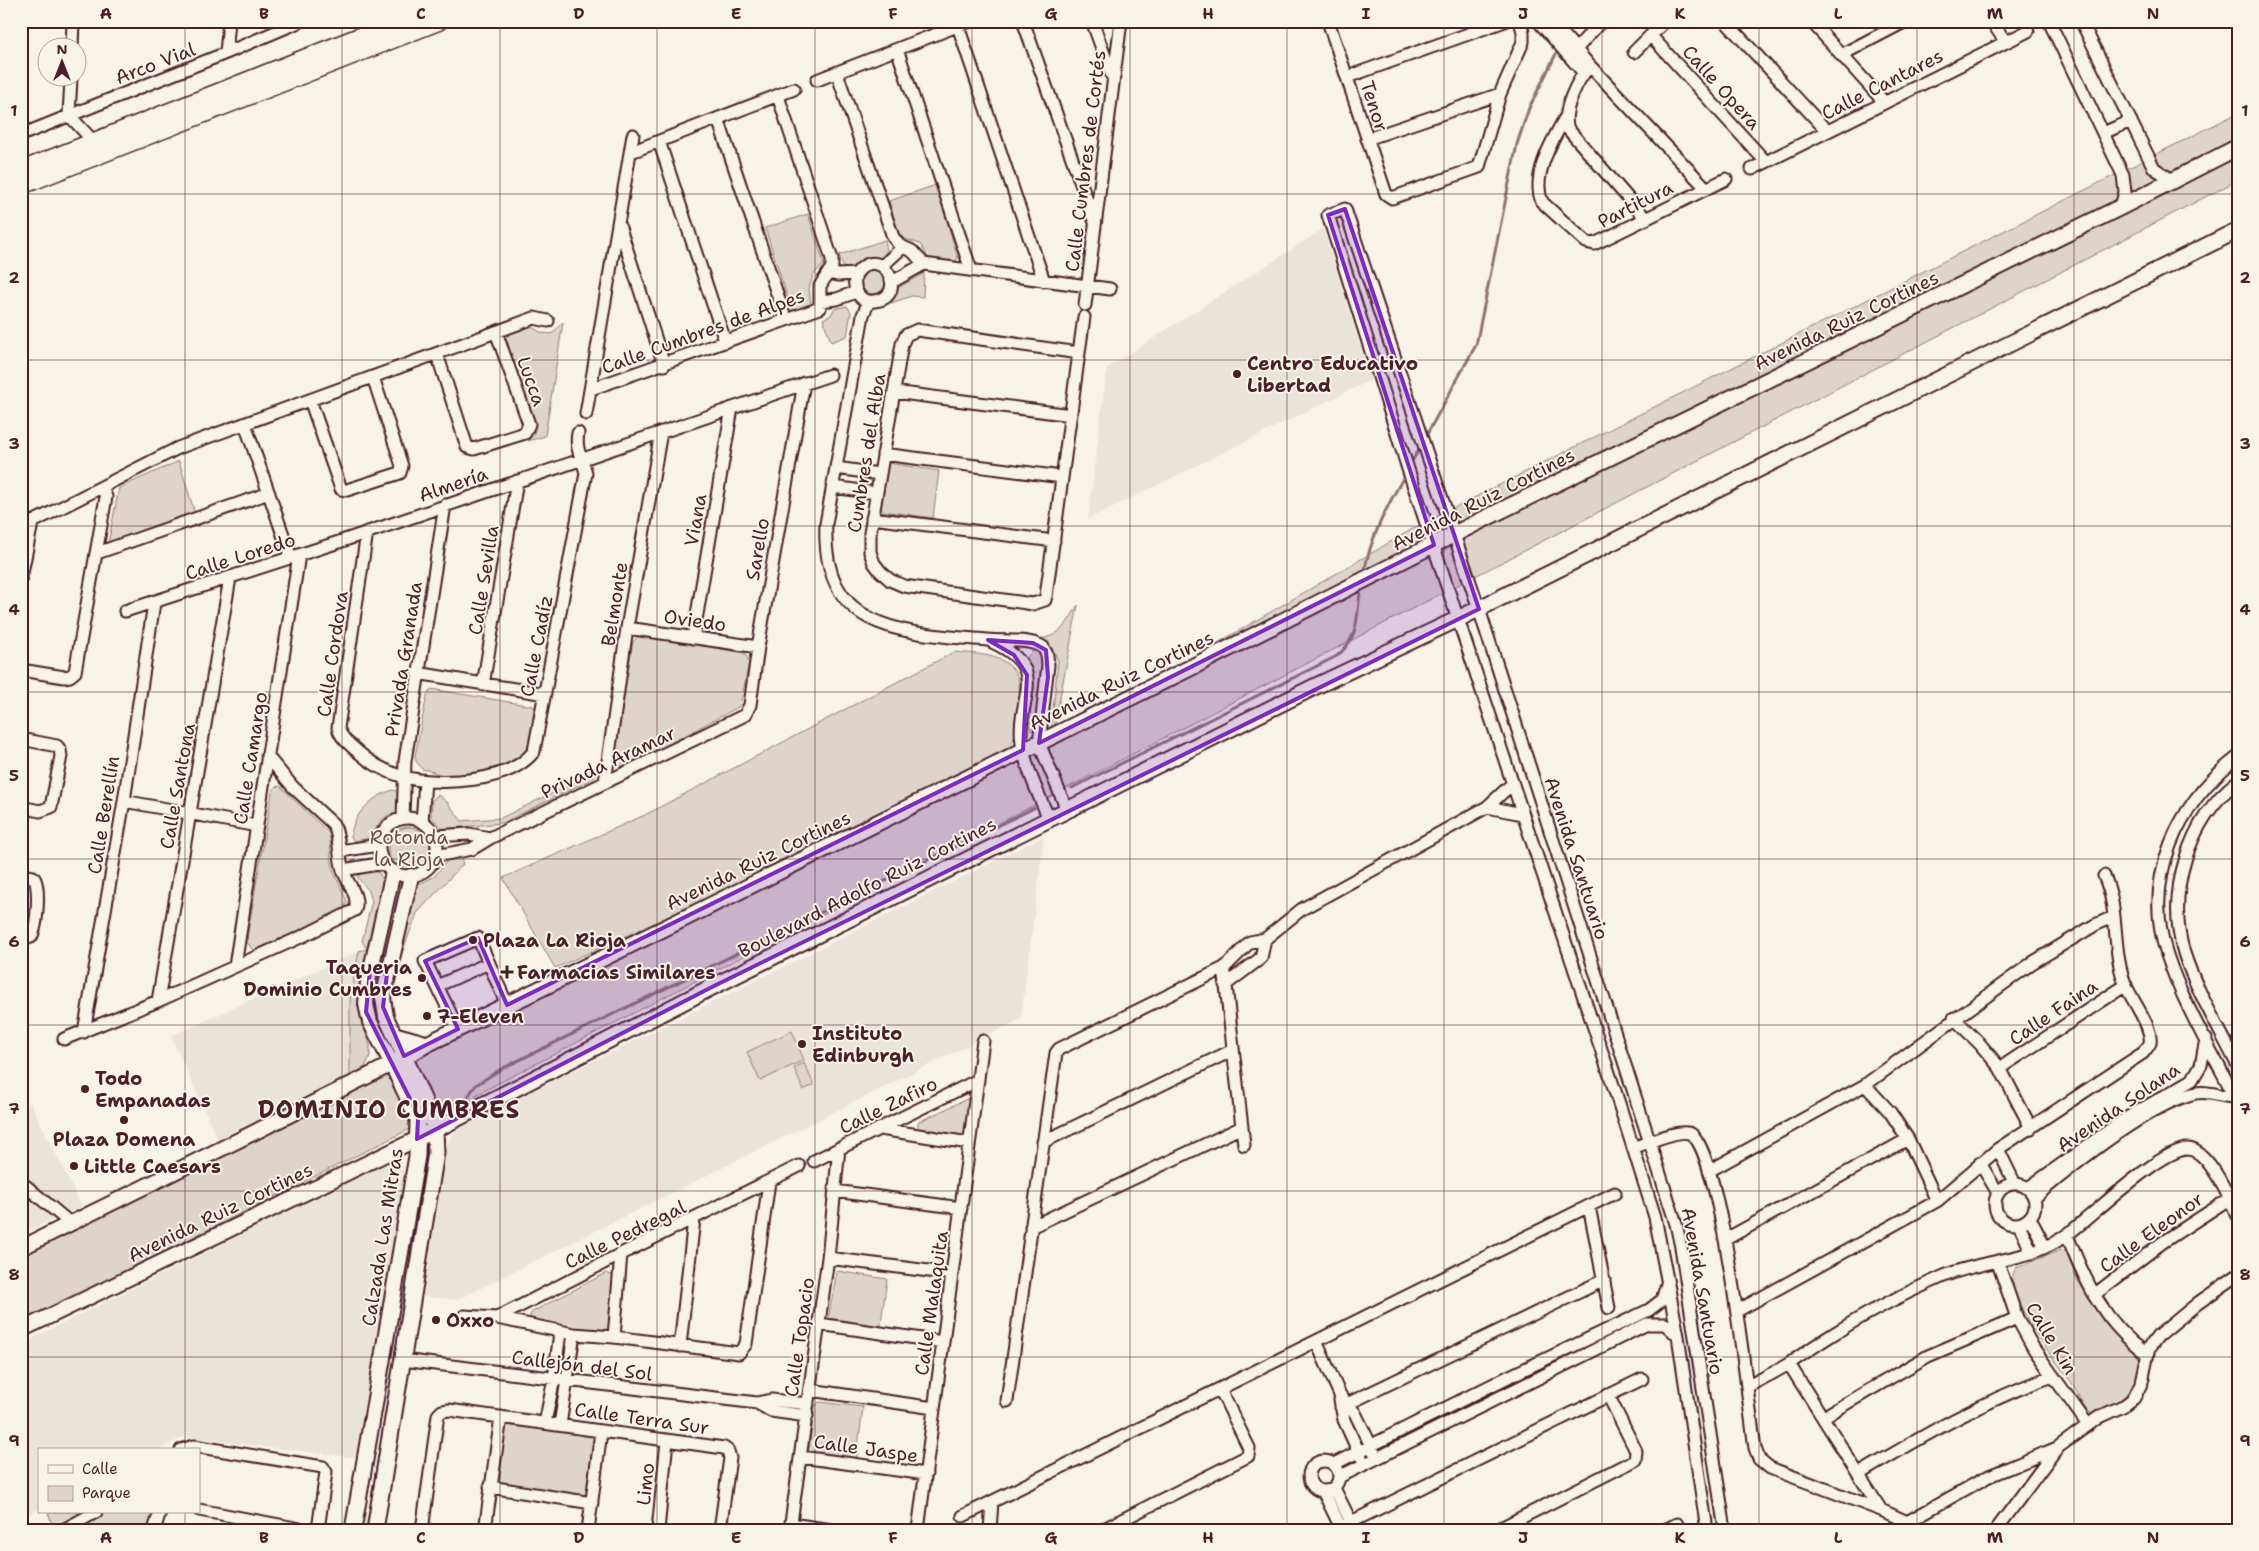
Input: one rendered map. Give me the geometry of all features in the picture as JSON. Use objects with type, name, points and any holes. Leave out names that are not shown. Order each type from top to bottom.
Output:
[{"type":"highway","points":[[21,171],[400,21]]},
{"type":"highway","points":[[21,185],[438,21]]},
{"type":"main road","name":"Avenida Ruiz Cortines","points":[[398,1060],[1453,535],[2121,207],[2238,147]]},
{"type":"main road","points":[[1049,819],[1314,687],[1479,609],[2238,230]]},
{"type":"main road","name":"Boulevard Adolfo Ruiz Cortines","points":[[435,1128],[1049,819]]},
{"type":"main road","points":[[392,1030],[427,1044]]},
{"type":"main road","name":"Calzada Las Mitras","points":[[375,1530],[436,1153],[435,1128],[398,1060]]},
{"type":"main road","name":"Calzada Las Mitras","points":[[353,1530],[415,1180],[418,1119],[398,1060]]},
{"type":"main road","name":"Avenida Ruiz Cortines","points":[[418,1138],[435,1128]]},
{"type":"street","points":[[72,38],[73,21]]},
{"type":"street","points":[[226,53],[229,21]]},
{"type":"street","name":"Arco Vial","points":[[21,135],[302,21]]},
{"type":"street","points":[[817,80],[970,21]]},
{"type":"street","points":[[1023,21],[1095,223]]},
{"type":"street","points":[[1092,21],[1113,78]]},
{"type":"street","name":"Calle Cumbres de Cortés","points":[[1085,305],[1120,21]]},
{"type":"street","name":"Tenor","points":[[1328,21],[1386,194],[1392,198],[1477,170],[1480,166],[1500,94]]},
{"type":"street","points":[[1347,77],[1505,21]]},
{"type":"street","points":[[1367,139],[1500,94],[1523,42],[1520,21]]},
{"type":"street","points":[[1538,21],[1552,27],[1569,50],[1587,69],[1706,188]]},
{"type":"street","points":[[1569,50],[1601,21]]},
{"type":"street","points":[[1634,52],[1665,21]]},
{"type":"street","points":[[1725,21],[1827,131]]},
{"type":"street","points":[[1811,21],[1884,102]]},
{"type":"street","points":[[1841,55],[1906,21]]},
{"type":"street","points":[[1991,21],[2006,42]]},
{"type":"street","points":[[2048,21],[2103,133],[2124,181],[2125,192],[2121,207]]},
{"type":"street","points":[[2081,21],[2154,168],[2172,180]]},
{"type":"street","points":[[958,26],[1044,281]]},
{"type":"street","name":"Calle Cantares","points":[[1752,169],[2028,31]]},
{"type":"street","name":"Calle Opera","points":[[1652,36],[1766,162]]},
{"type":"street","points":[[897,49],[971,270]]},
{"type":"street","points":[[1587,69],[1566,110],[1565,118],[1568,129],[1646,219]]},
{"type":"street","points":[[837,72],[893,237],[902,248],[912,251],[924,264]]},
{"type":"street","points":[[70,88],[69,115],[94,142]]},
{"type":"street","points":[[631,152],[794,90]]},
{"type":"street","points":[[778,96],[831,255],[832,263],[820,286],[821,301],[837,299],[856,292]]},
{"type":"street","points":[[718,118],[786,320]]},
{"type":"street","name":"Partitura","points":[[1565,118],[1546,150],[1539,194],[1542,202],[1586,242],[1591,244],[1726,179]]},
{"type":"street","points":[[2103,133],[2131,120]]},
{"type":"street","points":[[586,414],[634,135]]},
{"type":"street","points":[[659,141],[725,341]]},
{"type":"street","name":"Avenida Santuario","points":[[1707,1530],[1678,1336],[1655,1218],[1458,619],[1328,215],[1345,209],[1479,609],[1651,1141],[1682,1247],[1725,1530]]},
{"type":"street","points":[[619,224],[664,364]]},
{"type":"street","points":[[882,266],[902,248]]},
{"type":"street","points":[[870,264],[882,266],[892,282],[889,293],[875,302],[869,301],[856,292],[854,286],[856,274],[859,270],[870,264]]},
{"type":"street","points":[[892,282],[924,264],[1110,289]]},
{"type":"street","points":[[828,273],[838,275],[856,274]]},
{"type":"street","name":"Calle Cumbres de Alpes","points":[[591,389],[818,309],[821,301]]},
{"type":"street","points":[[869,301],[863,315],[826,524],[826,555],[834,582],[849,604],[874,622],[892,627],[988,640],[1033,643],[1046,650],[1048,677],[1040,742],[1067,810]]},
{"type":"street","name":"Cumbres del Alba","points":[[1079,353],[913,330],[906,335],[902,344],[872,518],[870,543],[874,563],[880,572],[890,580],[916,589],[1038,604],[1046,596],[1084,317]]},
{"type":"street","points":[[21,578],[26,525],[178,448],[534,318],[548,321]]},
{"type":"street","name":"Lucca","points":[[437,354],[467,446],[474,449],[525,433],[529,424],[496,332]]},
{"type":"street","points":[[582,458],[830,375]]},
{"type":"street","points":[[310,400],[341,489],[347,490],[400,473],[402,466],[373,377]]},
{"type":"street","name":"Sarello","points":[[742,718],[750,705],[758,647],[804,384]]},
{"type":"street","points":[[894,392],[1070,414]]},
{"type":"street","name":"Viana","points":[[693,638],[732,408]]},
{"type":"street","points":[[245,424],[269,493],[295,556]]},
{"type":"street","name":"Belmonte","points":[[605,782],[627,628],[661,432]]},
{"type":"street","name":"Calle Cadíz","points":[[403,777],[445,782],[488,777],[510,769],[527,759],[534,751],[586,473],[582,458],[576,447],[578,433]]},
{"type":"street","points":[[882,454],[1062,478]]},
{"type":"street","name":"Almería","points":[[336,543],[582,458]]},
{"type":"street","points":[[836,468],[879,474]]},
{"type":"street","name":"Calle Sevilla","points":[[483,684],[517,481]]},
{"type":"street","points":[[21,670],[64,677],[75,672],[106,496],[102,487]]},
{"type":"street","points":[[833,487],[876,493]]},
{"type":"street","points":[[97,553],[269,493]]},
{"type":"street","name":"Privada Granada","points":[[403,818],[403,777],[445,505]]},
{"type":"street","points":[[872,518],[1054,541]]},
{"type":"street","name":"Calle Cordova","points":[[367,532],[338,728],[341,736],[348,744],[369,762],[403,777]]},
{"type":"street","name":"Calle Loredo","points":[[125,611],[336,543]]},
{"type":"street","name":"Calle Camargo","points":[[235,966],[268,756],[295,556]]},
{"type":"street","name":"Calle Santona","points":[[158,1001],[230,578]]},
{"type":"street","name":"Calle Berellín","points":[[84,1032],[124,801],[154,603]]},
{"type":"street","name":"Oviedo","points":[[627,628],[758,647]]},
{"type":"street","points":[[988,640],[1014,656],[1027,675],[1028,694],[1021,731],[1023,750],[1049,819]]},
{"type":"street","points":[[418,673],[545,694]]},
{"type":"street","name":"Privada Aramar","points":[[436,856],[472,849],[490,838],[605,782],[742,718]]},
{"type":"street","points":[[21,739],[57,746],[61,756],[51,807],[40,810],[21,808]]},
{"type":"street","points":[[64,1039],[158,1001],[351,914],[357,904],[343,870],[337,830],[293,787],[268,756]]},
{"type":"street","points":[[2237,1099],[2178,983],[2167,955],[2160,917],[2161,886],[2170,845],[2183,817],[2194,799],[2209,782],[2238,757]]},
{"type":"street","points":[[422,822],[425,781]]},
{"type":"street","points":[[2238,781],[2218,800],[2202,822],[2186,855],[2179,891],[2178,915],[2179,934],[2184,953],[2238,1066]]},
{"type":"street","points":[[1008,1401],[1054,1057],[1059,1049],[1224,968],[1250,942],[1265,939],[1302,909],[1487,808],[1512,784]]},
{"type":"street","points":[[124,801],[257,826]]},
{"type":"street","points":[[1487,808],[1522,814]]},
{"type":"street","points":[[343,870],[388,867],[411,876],[424,871],[436,856],[437,843],[435,836],[422,822],[403,818],[386,828],[379,845],[388,867]]},
{"type":"street","points":[[435,836],[469,834],[490,838]]},
{"type":"street","points":[[340,851],[379,845]]},
{"type":"street","name":"Calzada Las Mitras","points":[[388,867],[382,921],[370,970],[366,1012],[374,1032],[382,1045],[398,1060]]},
{"type":"street","points":[[21,875],[33,877],[38,885],[34,930],[31,937],[21,940]]},
{"type":"street","name":"Calzada Las Mitras","points":[[398,1060],[383,998],[411,876]]},
{"type":"street","points":[[1737,1311],[1936,1201],[1998,1149],[2144,1053],[2150,1044],[2149,1031],[2126,985],[2118,953],[2113,901],[2104,876]]},
{"type":"street","points":[[1545,885],[1565,877]]},
{"type":"street","points":[[1709,1171],[1866,1085],[1954,1018],[2032,963],[2113,916]]},
{"type":"street","points":[[382,921],[400,924]]},
{"type":"street","points":[[458,1029],[425,961],[478,938],[507,1005]]},
{"type":"street","points":[[1226,985],[1261,958],[1265,939]]},
{"type":"street","points":[[437,986],[489,963]]},
{"type":"street","points":[[1224,968],[1244,1145]]},
{"type":"street","points":[[370,970],[388,974]]},
{"type":"street","name":"Calle Faina","points":[[2000,1068],[2126,985]]},
{"type":"street","points":[[1954,1018],[1980,1044],[2000,1068],[2031,1128]]},
{"type":"street","points":[[374,1032],[392,1030]]},
{"type":"street","points":[[2206,1039],[2221,1033]]},
{"type":"street","name":"Avenida Solana","points":[[2031,1193],[2125,1119],[2192,1080],[2201,1065],[2206,1039]]},
{"type":"street","name":"Calle Malaquita","points":[[918,1530],[983,1042]]},
{"type":"street","points":[[367,1077],[382,1045]]},
{"type":"street","points":[[1043,1142],[1233,1050]]},
{"type":"street","name":"Avenida Ruiz Cortines","points":[[21,1248],[398,1060]]},
{"type":"street","name":"Calle Zafiro","points":[[814,1161],[978,1080]]},
{"type":"street","points":[[1866,1085],[1890,1112],[1908,1138],[1936,1201]]},
{"type":"street","name":"Avenida Solana","points":[[2031,1193],[2151,1113],[2194,1094],[2210,1092],[2237,1099]]},
{"type":"street","points":[[1031,1227],[1242,1127]]},
{"type":"street","points":[[880,1129],[969,1143]]},
{"type":"street","points":[[1633,1148],[1682,1133],[1690,1134],[1697,1140],[1709,1171],[1726,1239],[1755,1448],[1759,1459],[1777,1471],[1881,1510],[1925,1530]]},
{"type":"street","name":"Avenida Ruiz Cortines","points":[[21,1330],[418,1138]]},
{"type":"street","points":[[1726,1239],[1908,1138]]},
{"type":"street","name":"Calle Topacio","points":[[791,1527],[828,1258],[839,1148]]},
{"type":"street","points":[[1998,1149],[2015,1184],[2031,1193],[2035,1208],[2030,1218],[2019,1224],[2012,1224],[2000,1218],[1995,1206],[1998,1193],[2003,1188],[2015,1184]]},
{"type":"street","points":[[1746,1387],[1789,1364],[1840,1329],[1909,1292],[1962,1270],[1998,1263],[2032,1253],[2067,1235],[2121,1189],[2175,1152],[2192,1150],[2201,1154],[2207,1160],[2238,1216]]},
{"type":"street","points":[[1980,1163],[1998,1193]]},
{"type":"street","name":"Calle Pedregal","points":[[497,1318],[799,1166]]},
{"type":"street","points":[[21,1182],[70,1223]]},
{"type":"street","points":[[464,1316],[497,1318],[574,1334],[614,1337],[739,1353],[744,1348],[769,1182]]},
{"type":"street","points":[[835,1191],[961,1208]]},
{"type":"street","points":[[963,1516],[1615,1193]]},
{"type":"street","name":"Calle Eleonor","points":[[2094,1295],[2163,1242],[2229,1199]]},
{"type":"street","points":[[1588,1206],[1609,1308]]},
{"type":"street","points":[[2030,1218],[2045,1247]]},
{"type":"street","points":[[680,1346],[694,1220]]},
{"type":"street","points":[[2019,1224],[2032,1253]]},
{"type":"street","points":[[2067,1235],[2094,1295],[2123,1335],[2147,1354]]},
{"type":"street","points":[[614,1337],[621,1254]]},
{"type":"street","points":[[828,1258],[952,1274]]},
{"type":"street","name":"Calle Kin","points":[[1998,1263],[2017,1318],[2052,1376],[2088,1425]]},
{"type":"street","points":[[1907,1522],[1989,1476],[2058,1448],[2088,1425],[2134,1398],[2142,1382],[2149,1348],[2158,1336],[2198,1303],[2238,1275]]},
{"type":"street","points":[[1343,1402],[1604,1280]]},
{"type":"street","points":[[1334,1464],[1508,1377],[1650,1310],[1662,1300],[1668,1282]]},
{"type":"street","points":[[1823,1417],[1928,1356],[2017,1318]]},
{"type":"street","points":[[819,1324],[943,1342]]},
{"type":"street","points":[[1642,1379],[1345,1526],[1332,1485],[1338,1470],[1334,1464],[1324,1461],[1314,1465],[1309,1473],[1309,1479],[1314,1488],[1332,1485],[1365,1464],[1647,1324],[1665,1324],[1678,1336]]},
{"type":"street","name":"Calle Terra Sur","points":[[545,1423],[554,1379],[560,1332]]},
{"type":"street","name":"Calle Terra Sur","points":[[560,1425],[574,1334]]},
{"type":"street","points":[[1316,1341],[1343,1402],[1377,1458]]},
{"type":"street","name":"Callejón del Sol","points":[[402,1360],[567,1382],[757,1403],[772,1400],[807,1410]]},
{"type":"street","points":[[1789,1364],[1881,1510]]},
{"type":"street","points":[[1859,1474],[1960,1417],[2014,1391],[2052,1376]]},
{"type":"street","points":[[1102,1530],[1248,1456],[1248,1448],[1220,1389]]},
{"type":"street","points":[[810,1390],[934,1408]]},
{"type":"street","points":[[1497,1530],[1635,1460],[1636,1451],[1608,1395]]},
{"type":"street","points":[[1343,1402],[1344,1420],[1365,1464]]},
{"type":"street","name":"Calle Terra Sur","points":[[422,1530],[440,1412],[449,1410],[667,1441],[720,1446],[728,1451],[730,1458],[720,1530]]},
{"type":"street","points":[[485,1530],[501,1417]]},
{"type":"street","points":[[588,1530],[601,1432]]},
{"type":"street","name":"Limo","points":[[658,1530],[667,1441]]},
{"type":"street","points":[[186,1448],[194,1446],[321,1466],[325,1469],[318,1530]]},
{"type":"street","points":[[1996,1530],[2058,1448]]},
{"type":"street","name":"Calle Jaspe","points":[[801,1457],[926,1474]]},
{"type":"street","points":[[1698,1473],[1716,1470]]},
{"type":"street","points":[[490,1488],[592,1502]]},
{"type":"street","points":[[990,1530],[992,1502]]},
{"type":"street","points":[[200,1510],[306,1530]]},
{"type":"street","points":[[63,1530],[92,1514]]},
{"type":"street","points":[[154,1530],[159,1514]]},
{"type":"street","points":[[1664,1530],[1677,1524]]},
{"type":"street","points":[[791,1527],[832,1530]]},
{"type":"highlighted area","points":[[1345,209],[1479,609],[710,988],[417,1139],[418,1119],[412,1103],[366,1012],[370,970],[387,974],[383,1007],[404,1056],[458,1029],[425,961],[478,938],[507,1005],[1023,750],[1027,675],[1014,655],[988,640],[1033,643],[1046,650],[1048,677],[1039,743],[1434,545],[1328,215]]},
{"type":"shaded area","name":"Centro Educativo Libertad","points":[[1323,229],[1371,380],[1088,519],[1107,368]]},
{"type":"shaded area","points":[[1044,836],[1021,1019],[457,1300],[422,1296],[443,1156],[450,1138],[462,1125],[673,1022]]},
{"type":"shaded area","points":[[359,951],[350,1000],[350,1076],[218,1140],[171,1036]]},
{"type":"shaded area","points":[[30,1102],[82,1206],[21,1234],[21,1107]]},
{"type":"shaded area","points":[[387,1164],[402,1168],[407,1178],[359,1458],[184,1437],[162,1448],[38,1448],[38,1510],[21,1518],[21,1344]]},
{"type":"green space","points":[[2238,113],[2238,180],[422,1123],[21,1323],[21,1256],[1014,761],[555,968],[503,878],[645,815],[954,652],[991,656],[1010,666],[1018,677],[1019,702],[1013,739],[1006,750],[989,759],[1033,751],[1416,527]]},
{"type":"green space","points":[[936,185],[958,258],[953,264],[930,261],[920,244],[900,237],[889,201]]},
{"type":"green space","points":[[808,214],[824,264],[813,275],[809,289],[811,305],[795,311],[791,308],[765,228]]},
{"type":"green space","points":[[885,240],[887,250],[882,258],[868,258],[844,269],[839,255]]},
{"type":"green space","points":[[873,270],[882,273],[885,282],[882,291],[873,294],[864,291],[861,282],[864,273]]},
{"type":"green space","points":[[924,273],[923,297],[912,296],[891,303],[898,288]]},
{"type":"green space","points":[[847,306],[851,312],[847,336],[831,342],[823,319],[831,315],[834,309]]},
{"type":"green space","points":[[563,322],[545,436],[528,441],[534,435],[535,428],[506,338],[511,333],[530,326],[542,333],[552,334]]},
{"type":"green space","points":[[179,461],[196,517],[108,544],[119,488]]},
{"type":"green space","points":[[888,463],[939,471],[933,518],[883,511],[881,508]]},
{"type":"green space","points":[[1078,605],[1054,728],[1051,729],[1058,661],[1053,649],[1033,638],[1049,637],[1061,630]]},
{"type":"green space","points":[[639,635],[745,653],[749,663],[740,706],[624,767],[617,764],[612,755],[633,642]]},
{"type":"green space","points":[[1033,651],[1040,652],[1044,658],[1035,729],[1031,731],[1029,725],[1034,680],[1027,657]]},
{"type":"green space","points":[[431,689],[533,706],[531,736],[526,750],[520,757],[501,767],[478,774],[447,776],[422,769],[415,756],[427,695]]},
{"type":"green space","points":[[596,772],[594,778],[502,823],[442,829],[431,816],[432,800],[438,795],[447,802],[462,821],[501,818]]},
{"type":"green space","points":[[280,786],[330,834],[331,858],[334,872],[347,902],[343,910],[257,950],[252,949],[247,942],[248,932],[272,792],[275,787]]},
{"type":"green space","points":[[393,790],[399,792],[396,811],[380,822],[371,838],[354,841],[351,837],[352,829],[359,814],[378,797]]},
{"type":"green space","name":"Rotonda la Rioja","points":[[413,827],[421,830],[427,836],[430,848],[427,860],[421,866],[405,869],[397,866],[391,860],[388,844],[391,836],[397,830]]},
{"type":"green space","points":[[461,858],[463,864],[417,913],[400,958],[416,885],[434,877],[448,859]]},
{"type":"green space","points":[[371,870],[379,873],[384,881],[358,1000],[360,1016],[370,1045],[370,1056],[365,1067],[350,1076],[350,1000],[359,951],[367,949],[362,941],[372,901],[369,891],[358,878],[358,875]]},
{"type":"green space","points":[[792,1031],[804,1060],[760,1081],[747,1052]]},
{"type":"green space","points":[[804,1063],[814,1085],[803,1090],[794,1068]]},
{"type":"green space","points":[[969,1098],[964,1138],[918,1130],[918,1122]]},
{"type":"green space","points":[[2061,1250],[2066,1251],[2077,1279],[2103,1321],[2141,1360],[2136,1389],[2133,1393],[2121,1401],[2096,1412],[2090,1413],[2084,1407],[2072,1383],[2032,1327],[2015,1293],[2013,1279],[2016,1268]]},
{"type":"green space","points":[[837,1271],[887,1279],[880,1330],[828,1320]]},
{"type":"green space","points":[[606,1273],[615,1276],[610,1329],[606,1333],[531,1322],[530,1315],[532,1312]]},
{"type":"green space","points":[[819,1402],[863,1407],[856,1462],[808,1455],[815,1407]]},
{"type":"green space","points":[[501,1417],[601,1432],[592,1503],[490,1487]]},
{"type":"green space","points":[[49,1514],[157,1514],[152,1530],[54,1530]]},
{"type":"waterway","points":[[1567,34],[1573,21]]},
{"type":"waterway","points":[[1426,436],[1476,345],[1517,144],[1529,108],[1559,48]]},
{"type":"waterway","points":[[1411,463],[1420,448]]},
{"type":"waterway","points":[[1364,574],[1370,548],[1380,523],[1405,475]]},
{"type":"waterway","points":[[1072,788],[1337,656],[1345,648],[1354,633],[1361,587]]},
{"type":"waterway","points":[[466,1099],[476,1085],[501,1069],[1034,808]]},
{"type":"waterway","points":[[367,1530],[428,1155]]},
{"type":"place","name":"Centro Educativo Libertad","points":[[1237,374]]},
{"type":"place","name":"Plaza La Rioja","points":[[473,940]]},
{"type":"place","name":"Farmacias Similares","points":[[507,972]]},
{"type":"place","name":"Taqueria Dominio Cumbres","points":[[422,978]]},
{"type":"place","name":"7-Eleven","points":[[427,1016]]},
{"type":"place","name":"Instituto Edinburgh","points":[[802,1044]]},
{"type":"place","name":"Todo Empanadas","points":[[85,1089]]},
{"type":"place","name":"Plaza Domena","points":[[124,1120]]},
{"type":"place","name":"Little Caesars","points":[[74,1166]]},
{"type":"place","name":"Oxxo","points":[[436,1320]]},
{"type":"district","name":"DOMINIO CUMBRES","points":[[389,1110]]}]
